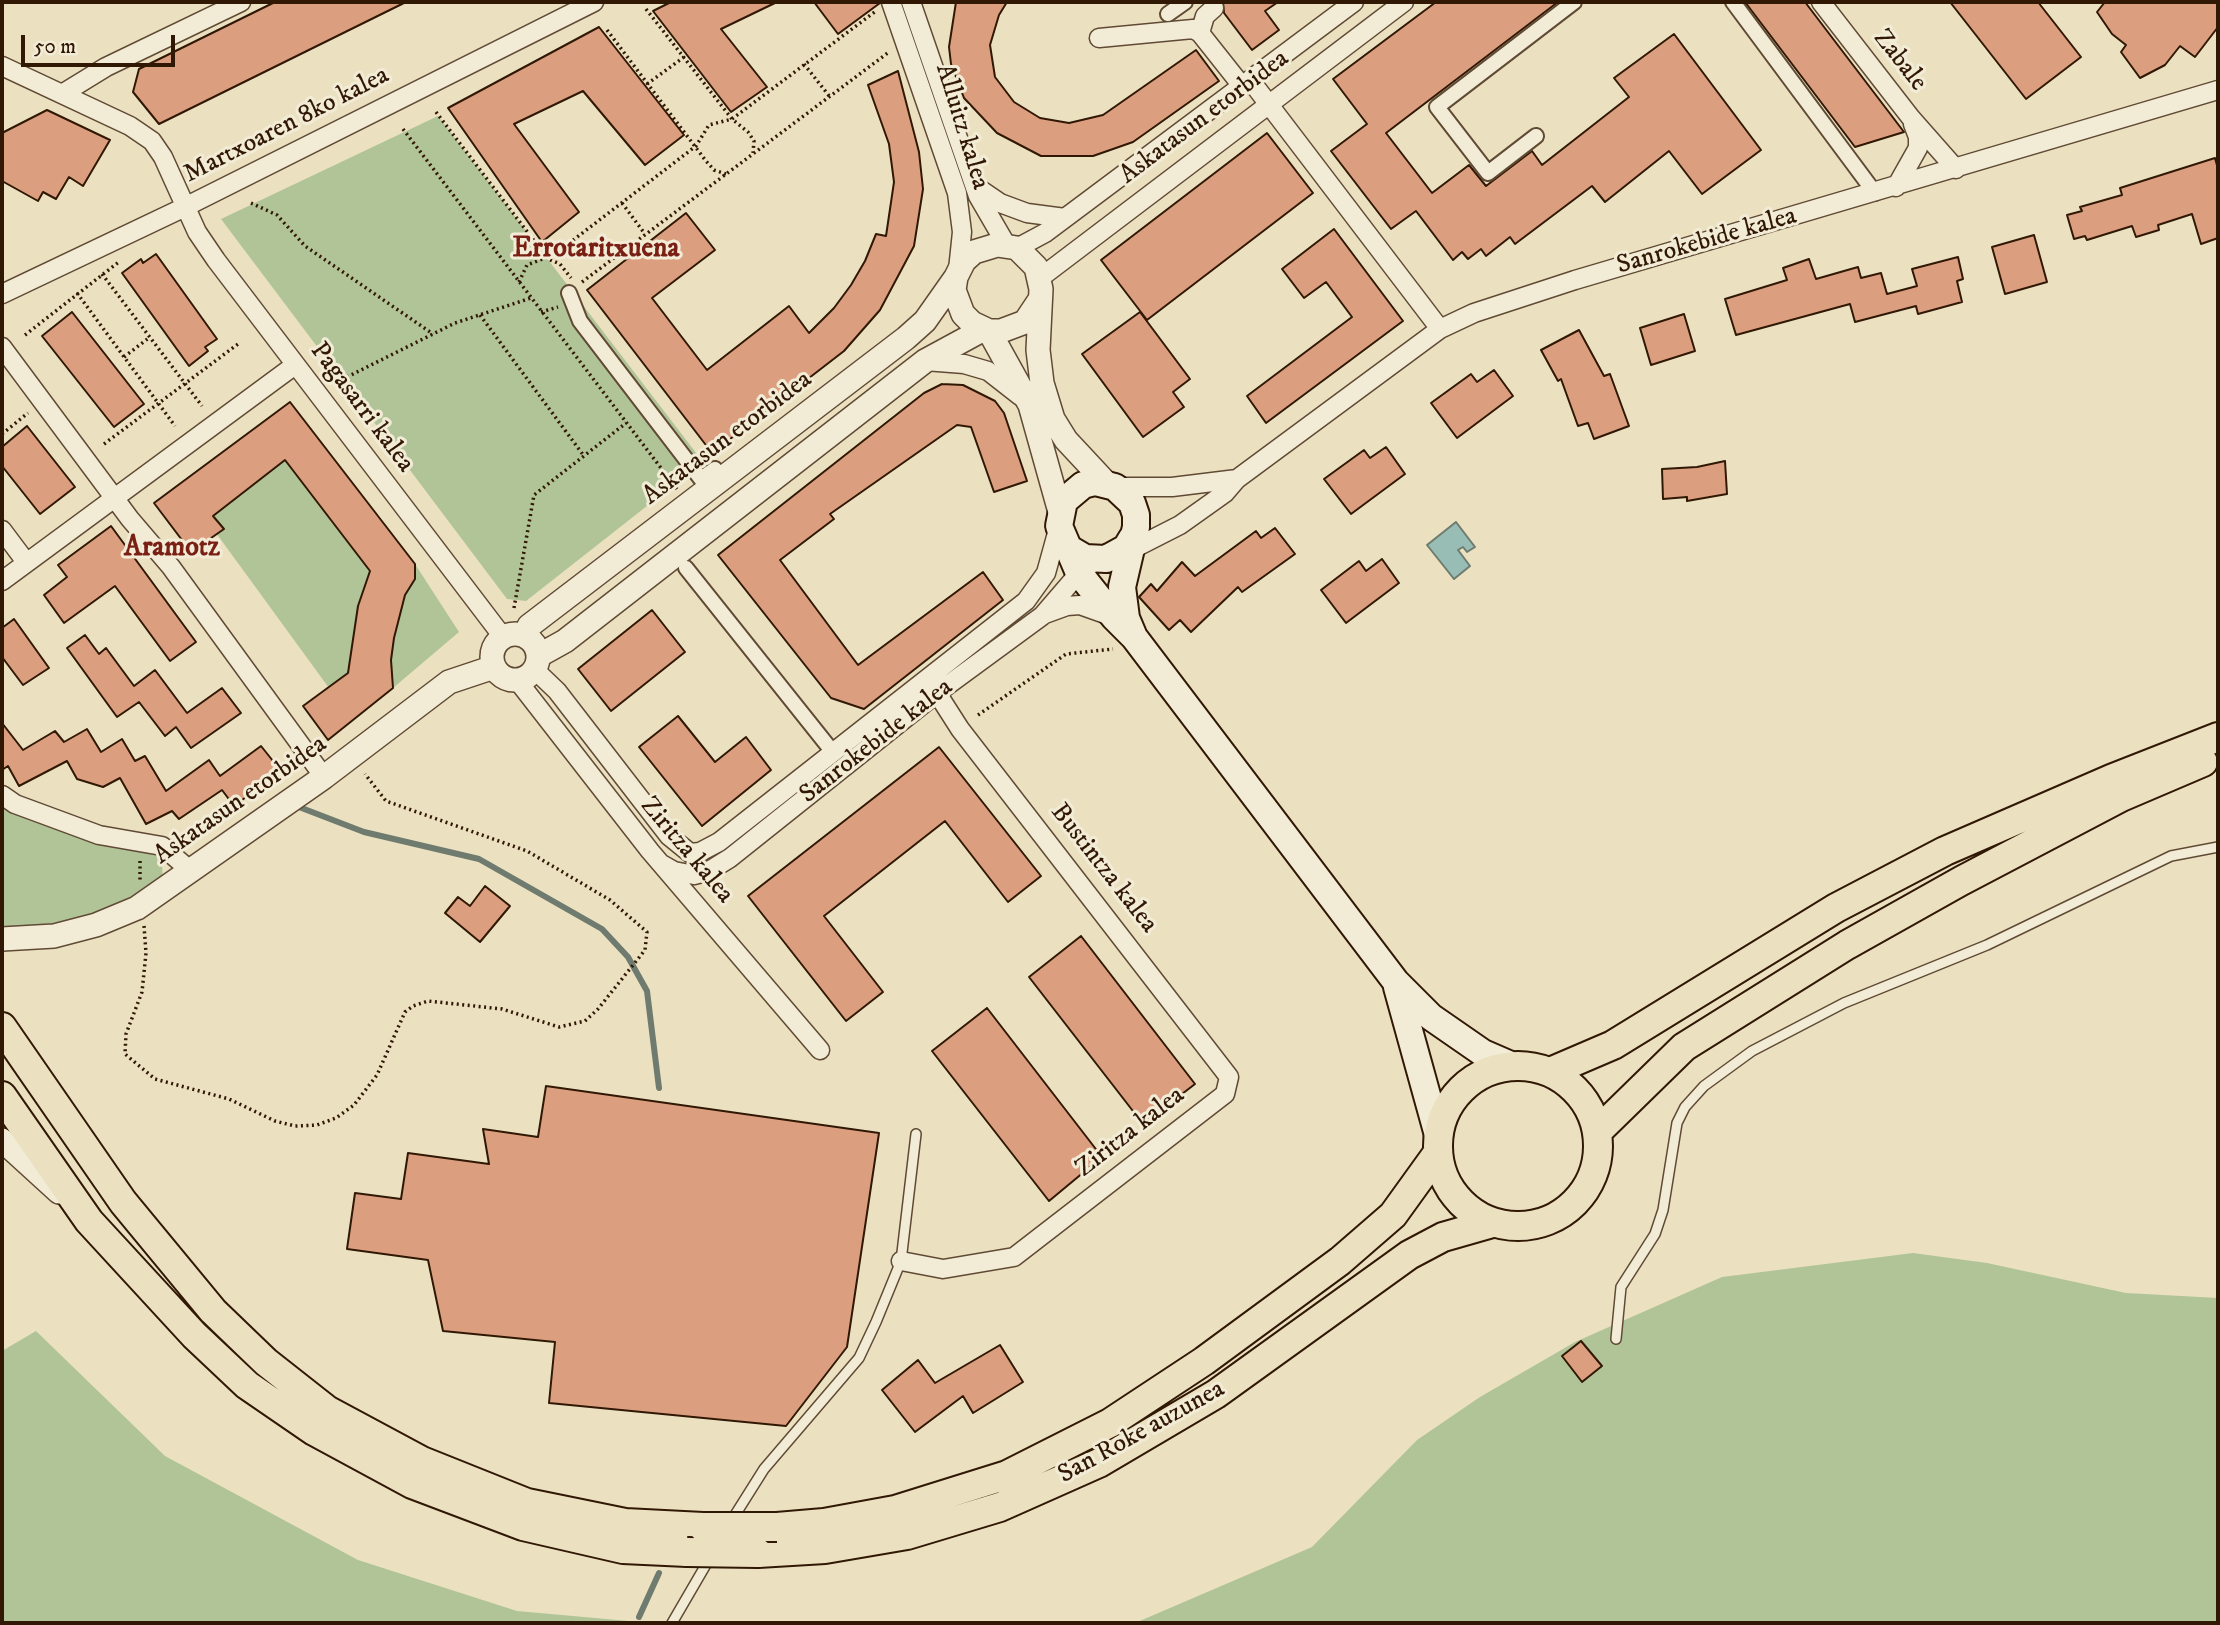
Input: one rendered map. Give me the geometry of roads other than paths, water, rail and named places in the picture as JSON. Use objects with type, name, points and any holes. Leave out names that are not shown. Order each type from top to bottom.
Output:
[{"type":"main road","points":[[1124,643],[1121,551],[1136,527],[1132,503],[1111,485],[1083,485],[1065,501],[1062,528],[1079,573],[1114,617],[1124,643],[1396,982],[1431,1017],[1483,1053],[1513,1066],[1550,1072],[1572,1087],[1589,1107],[1597,1132],[1597,1160],[1588,1186],[1571,1208],[1547,1222],[1519,1227],[1492,1223],[1465,1208],[1446,1184],[1396,982]]},
{"type":"main road","points":[[1062,528],[1086,558],[1121,551]]},
{"type":"main road","points":[[1550,1072],[1613,1045],[1836,908],[1945,850],[2111,779],[2218,737]]},
{"type":"main road","points":[[1597,1132],[1684,1047],[1847,945],[1961,881],[2121,797],[2218,756]]},
{"type":"main road","points":[[2,1027],[123,1202],[213,1311],[266,1362],[327,1410],[422,1461],[527,1503],[625,1523],[702,1527],[777,1527],[824,1523],[920,1502],[1007,1475],[1110,1423],[1204,1361],[1340,1261],[1393,1215],[1438,1145],[1447,1109],[1464,1087],[1486,1072],[1513,1066]]},
{"type":"main road","name":"San Roke auzunea","points":[[2,1096],[89,1221],[194,1335],[247,1385],[314,1431],[412,1484],[523,1526],[623,1549],[758,1553],[825,1549],[907,1535],[1000,1507],[1099,1463],[1216,1394],[1409,1255],[1443,1237],[1492,1223]]},
{"type":"street","points":[[62,94],[106,67],[241,2]]},
{"type":"street","name":"Martxoaren 8ko kalea","points":[[2,294],[185,207],[594,2]]},
{"type":"street","name":"Alluitz kalea","points":[[911,2],[986,214],[1012,247]]},
{"type":"street","points":[[1168,14],[1185,2]]},
{"type":"street","name":"Askatasun etorbidea","points":[[1012,247],[1065,218],[1354,2]]},
{"type":"street","name":"Askatasun etorbidea","points":[[1040,278],[1404,2]]},
{"type":"street","points":[[1536,136],[1488,173],[1437,107],[1574,2]]},
{"type":"street","points":[[1733,2],[1875,193]]},
{"type":"street","name":"Zabale","points":[[1821,2],[1911,118],[1956,169]]},
{"type":"street","name":"Alluitz kalea","points":[[886,5],[905,40],[957,192],[961,232],[957,274]]},
{"type":"street","points":[[1200,33],[1205,16],[1214,8]]},
{"type":"street","points":[[1099,38],[1194,29],[1200,33],[1268,104],[1440,329]]},
{"type":"street","name":"Pagasarri kalea","points":[[2,66],[130,126],[152,141],[163,157],[185,207],[216,260],[295,365],[514,637]]},
{"type":"street","name":"Sanrokebide kalea","points":[[660,863],[674,871],[694,875],[709,871],[937,693],[1042,616],[1079,573],[1180,525],[1225,493],[1237,479],[1440,329],[1506,301],[2218,90]]},
{"type":"street","points":[[1896,187],[1918,148],[1918,136],[1911,118]]},
{"type":"street","points":[[975,186],[1000,203],[1027,213],[1065,218]]},
{"type":"street","points":[[1039,301],[1025,322],[1001,331],[986,330],[972,323],[957,303],[957,274],[974,252],[986,247],[1012,247],[1036,267],[1040,278],[1039,301],[1037,329],[1041,372],[1053,419],[1066,440],[1111,485],[1172,487],[1237,479]]},
{"type":"street","name":"Askatasun etorbidea","points":[[514,637],[906,338],[925,321],[957,274]]},
{"type":"street","name":"Askatasun etorbidea","points":[[569,293],[580,321],[701,479],[715,469]]},
{"type":"street","points":[[530,668],[534,645],[514,637],[492,654],[494,667],[506,678],[530,668],[925,361],[986,330]]},
{"type":"street","points":[[986,330],[1030,405],[1062,528]]},
{"type":"street","points":[[2,347],[114,497],[333,770]]},
{"type":"street","points":[[925,361],[964,364],[988,371],[1030,405]]},
{"type":"street","points":[[2,580],[295,365]]},
{"type":"street","name":"Sanrokebide kalea","points":[[681,848],[690,853],[700,852],[719,842],[1026,601],[1046,573],[1062,528]]},
{"type":"street","points":[[2,530],[26,562]]},
{"type":"street","points":[[686,568],[828,746]]},
{"type":"street","points":[[1042,616],[1067,606],[1080,606],[1114,617]]},
{"type":"street","name":"Askatasun etorbidea","points":[[2,939],[54,936],[96,925],[137,908],[192,872],[333,770],[449,682],[494,667]]},
{"type":"street","name":"Ziritza kalea","points":[[530,668],[557,691],[681,848]]},
{"type":"street","name":"Ziritza kalea","points":[[530,668],[660,863],[820,1051]]},
{"type":"street","name":"Bustintza kalea","points":[[937,693],[960,729],[1229,1077]]},
{"type":"street","points":[[2,795],[15,804],[99,835],[162,846],[192,872]]},
{"type":"street","name":"Ziritza kalea","points":[[901,1261],[943,1269],[1014,1257],[1225,1094],[1229,1077]]},
{"type":"street","points":[[2,1140],[89,1221]]},
{"type":"lane","points":[[1616,1339],[1621,1287],[1655,1234],[1662,1210],[1677,1122],[1685,1107],[1703,1086],[1752,1051],[1844,1003],[1987,945],[2171,856],[2218,847]]},
{"type":"lane","points":[[672,1623],[764,1469],[859,1358],[901,1261],[916,1134]]},
{"type":"water","points":[[1456,522],[1475,547],[1467,552],[1463,547],[1458,550],[1470,566],[1454,579],[1427,545]]},
{"type":"waterway","points":[[299,807],[364,832],[479,859],[602,929],[628,957],[647,991],[659,1088]]},
{"type":"waterway","points":[[639,1617],[659,1573]]},
{"type":"district","name":"Errotaritxuena","points":[[596,250]]},
{"type":"district","name":"Aramotz","points":[[172,549]]}]
